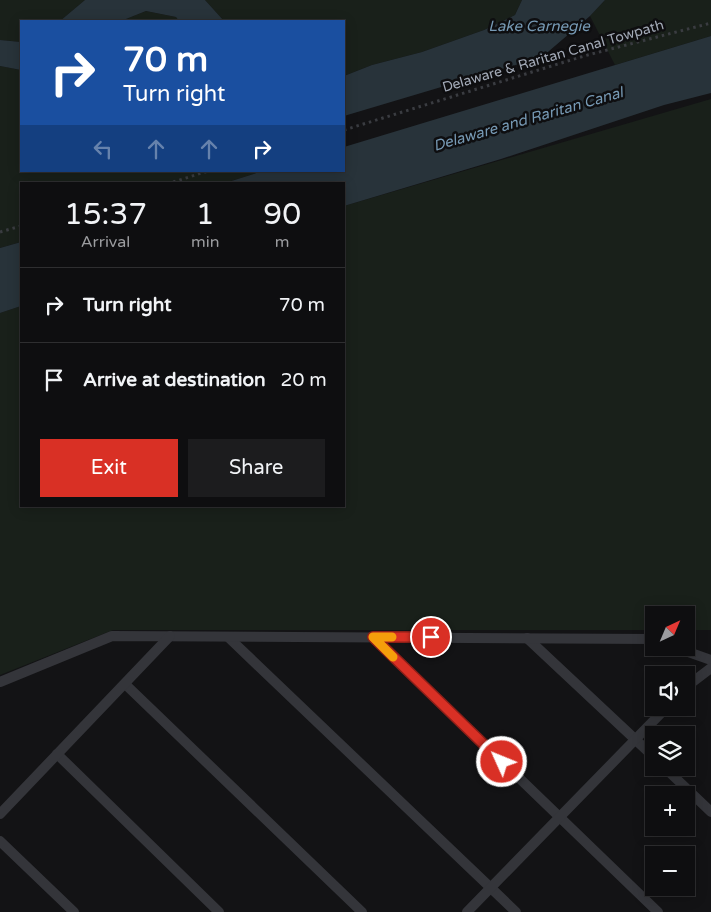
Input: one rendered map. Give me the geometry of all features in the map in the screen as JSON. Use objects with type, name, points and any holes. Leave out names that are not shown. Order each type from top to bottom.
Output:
[{"type":"lane","points":[[0,682],[112,636],[645,639]]},
{"type":"lane","points":[[0,814],[170,636]]},
{"type":"lane","points":[[228,636],[516,912]]},
{"type":"lane","points":[[373,637],[658,912]]},
{"type":"lane","points":[[527,638],[645,748]]},
{"type":"lane","points":[[695,654],[711,660]]},
{"type":"lane","points":[[695,680],[711,668]]},
{"type":"lane","points":[[125,684],[362,912]]},
{"type":"lane","points":[[467,912],[658,716]]},
{"type":"lane","points":[[57,754],[219,912]]},
{"type":"lane","points":[[673,776],[711,812]]},
{"type":"lane","points":[[0,841],[74,912]]},
{"type":"path","name":"Delaware & Raritan Canal Towpath","points":[[345,130],[584,56],[711,23]]},
{"type":"path","points":[[172,182],[205,172]]},
{"type":"path","points":[[0,232],[20,226]]},
{"type":"shaded area","points":[[0,0],[85,0],[61,20],[20,20],[20,42],[0,40]]},
{"type":"shaded area","points":[[205,0],[522,0],[515,15],[484,30],[422,52],[372,65],[345,76],[345,20],[223,20]]},
{"type":"shaded area","points":[[605,0],[711,0],[711,36],[615,65],[590,16]]},
{"type":"shaded area","points":[[146,11],[176,17],[178,20],[124,20]]},
{"type":"shaded area","points":[[0,66],[20,70],[20,172],[260,172],[228,182],[20,182],[20,242],[0,248]]},
{"type":"shaded area","points":[[711,99],[711,630],[695,630],[695,606],[645,606],[645,630],[113,630],[0,675],[0,313],[20,306],[20,507],[345,507],[345,206]]},
{"type":"water","points":[[85,0],[205,0],[223,20],[178,20],[176,17],[146,11],[124,20],[61,20]]},
{"type":"water","name":"Lake Carnegie","points":[[522,0],[605,0],[590,16],[542,57],[345,116],[345,76],[372,65],[422,52],[484,30],[515,15]]},
{"type":"water","name":"Delaware and Raritan Canal","points":[[711,36],[711,93],[664,105],[501,159],[345,206],[345,182],[228,182],[260,172],[345,172],[345,147]]},
{"type":"water","points":[[0,40],[20,42],[20,70],[0,66]]},
{"type":"water","points":[[20,242],[20,306],[0,313],[0,248]]},
{"type":"slow traffic","points":[[392,637],[373,637],[393,657]]},
{"type":"route","points":[[431,637],[373,637],[502,762]]}]
